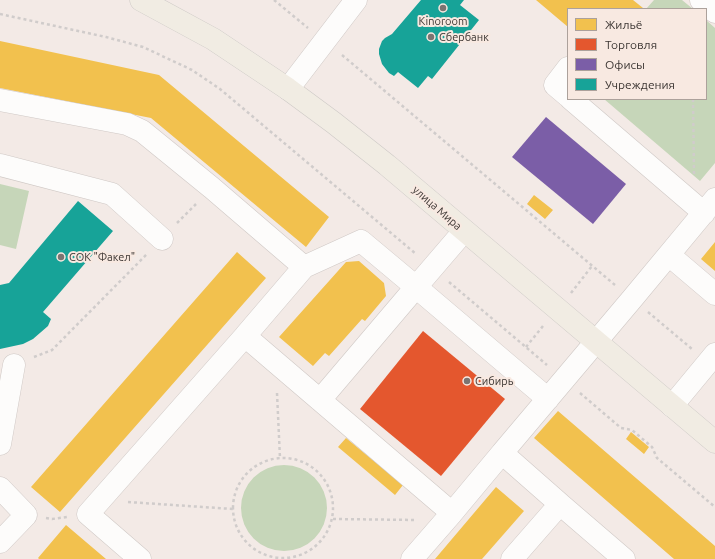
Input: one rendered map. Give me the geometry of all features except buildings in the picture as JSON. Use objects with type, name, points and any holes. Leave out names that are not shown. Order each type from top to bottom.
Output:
[{"type":"main road","name":"улица Мира","points":[[141,0],[213,39],[288,88],[387,165],[715,442]]},
{"type":"lane","points":[[288,88],[356,0]]},
{"type":"lane","points":[[701,0],[715,12]]},
{"type":"lane","points":[[567,69],[555,85],[567,95]]},
{"type":"lane","points":[[0,100],[127,124],[142,131],[212,188],[304,267]]},
{"type":"lane","points":[[412,559],[502,454],[709,206],[572,100]]},
{"type":"lane","points":[[0,165],[112,194],[162,239]]},
{"type":"lane","points":[[320,400],[464,231]]},
{"type":"lane","points":[[140,559],[94,507],[304,267],[361,241],[548,399]]},
{"type":"lane","points":[[669,255],[715,294]]},
{"type":"lane","points":[[245,336],[452,513]]},
{"type":"lane","points":[[672,406],[712,358]]},
{"type":"lane","points":[[0,444],[14,365]]},
{"type":"lane","points":[[502,454],[624,559]]},
{"type":"lane","points":[[0,488],[26,515],[0,542]]},
{"type":"lane","points":[[512,559],[560,504]]},
{"type":"path","points":[[274,0],[324,40],[632,299],[712,358]]},
{"type":"path","points":[[693,100],[694,175]]},
{"type":"path","points":[[14,365],[52,350],[212,188]]},
{"type":"path","points":[[280,458],[276,382],[285,370]]},
{"type":"path","points":[[285,458],[302,461],[317,471],[328,484],[333,501],[333,519],[326,535],[315,548],[299,556],[282,559],[265,555],[250,546],[239,532],[233,516],[233,509],[234,498],[240,482],[252,469],[267,460],[285,458]]},
{"type":"path","points":[[26,515],[52,519],[94,507],[233,509]]},
{"type":"path","points":[[333,519],[423,520],[436,531]]},
{"type":"green space","points":[[654,0],[682,0],[692,8],[647,8]]},
{"type":"green space","points":[[707,21],[715,28],[715,163],[700,181],[605,100],[707,100]]},
{"type":"green space","points":[[0,184],[29,191],[16,249],[0,245]]},
{"type":"green space","points":[[284,465],[300,468],[308,472],[320,484],[324,492],[327,508],[324,524],[320,532],[308,544],[300,548],[284,551],[268,548],[260,544],[248,532],[244,524],[241,508],[244,492],[248,484],[260,472],[268,468]]},
{"type":"place","name":"Kinoroom","points":[[443,8]]},
{"type":"place","name":"Сбербанк","points":[[431,37]]},
{"type":"place","name":"СОК \"Факел\"","points":[[61,257]]},
{"type":"place","name":"Сибирь","points":[[467,381]]}]
